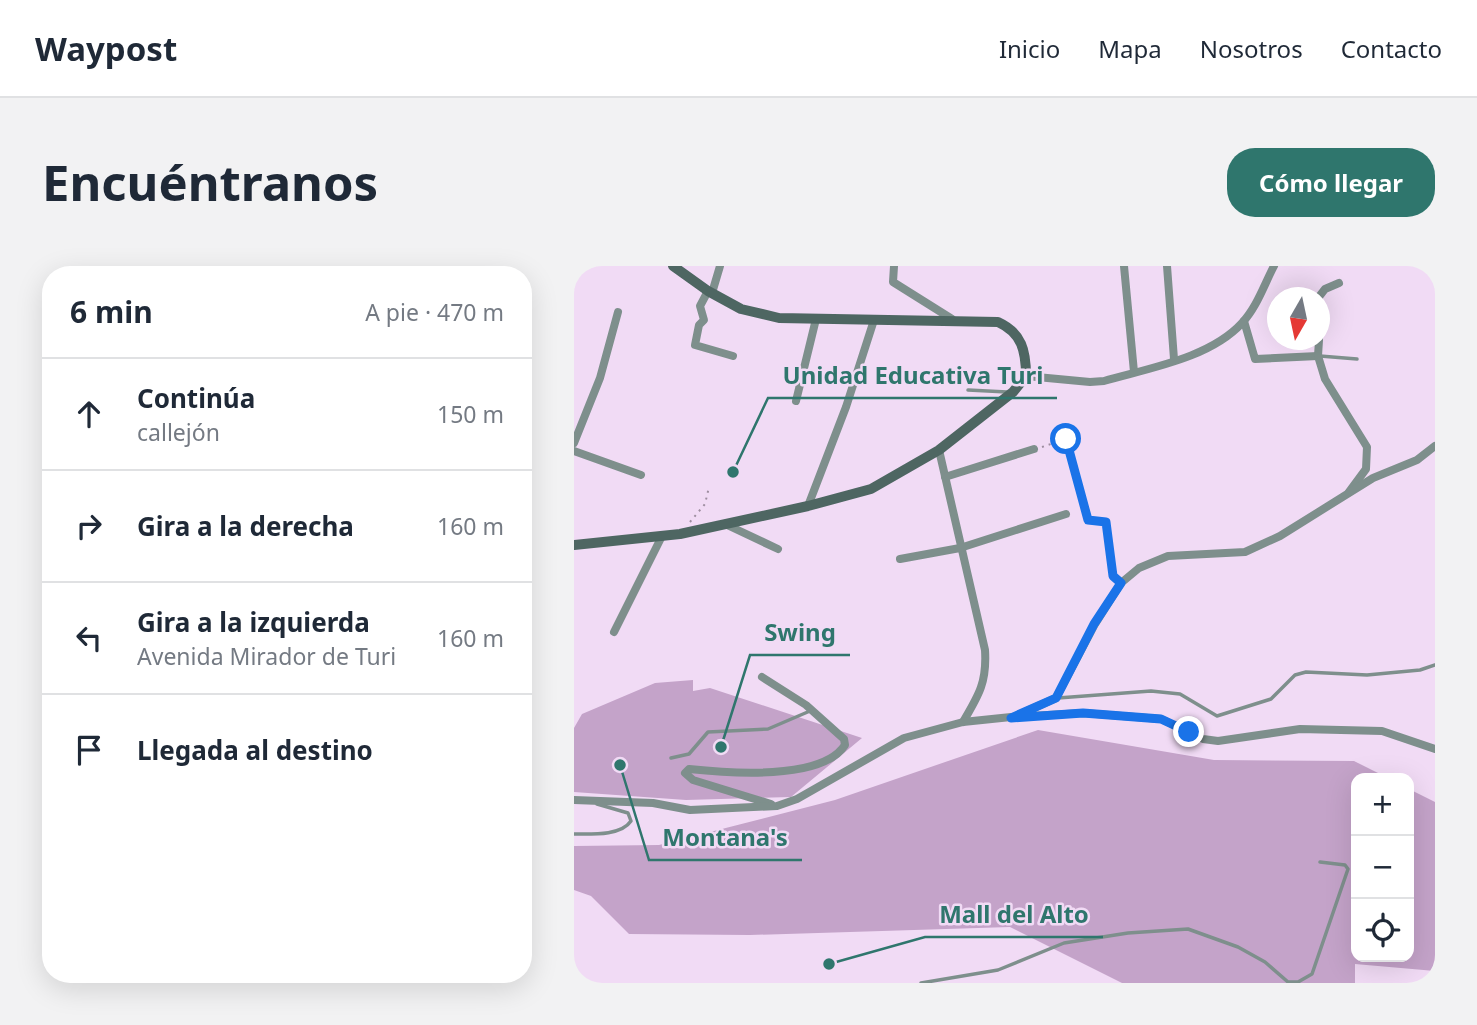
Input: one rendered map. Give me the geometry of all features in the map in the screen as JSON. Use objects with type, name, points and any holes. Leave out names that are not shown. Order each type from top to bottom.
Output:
[{"type":"main road","points":[[574,545],[680,534],[871,489],[939,450],[1013,392],[1026,376],[1023,345],[1005,325],[991,320],[779,318],[741,309],[710,292],[673,266]]},
{"type":"street","points":[[720,266],[710,292],[700,306],[704,320],[699,325],[695,345],[733,356]]},
{"type":"street","points":[[894,266],[893,282],[952,319]]},
{"type":"street","points":[[1124,266],[1134,372]]},
{"type":"street","points":[[1167,266],[1174,359]]},
{"type":"street","points":[[1026,376],[1090,382],[1197,354],[1223,341],[1244,321],[1262,293],[1273,266]]},
{"type":"street","points":[[1330,287],[1339,283]]},
{"type":"street","points":[[574,443],[600,379],[618,312]]},
{"type":"street","points":[[796,401],[816,319]]},
{"type":"street","points":[[808,506],[846,407],[874,320]]},
{"type":"street","points":[[1244,321],[1255,359],[1318,356]]},
{"type":"street","points":[[1318,350],[1318,356],[1336,400],[1367,447],[1366,469],[1347,494]]},
{"type":"street","points":[[1011,718],[1056,698],[1094,624],[1121,583],[1139,568],[1168,556],[1245,552],[1280,536],[1347,494],[1417,460],[1435,446]]},
{"type":"street","points":[[945,477],[1034,449]]},
{"type":"street","points":[[939,450],[960,548],[981,627],[987,673],[982,689],[963,722]]},
{"type":"street","points":[[574,452],[641,475]]},
{"type":"street","points":[[900,559],[960,548],[1066,514]]},
{"type":"street","points":[[724,524],[778,549]]},
{"type":"street","points":[[614,632],[662,536]]},
{"type":"street","points":[[762,677],[812,710],[844,739],[845,745],[839,753],[830,759],[779,772],[689,769],[685,773],[693,780],[777,806]]},
{"type":"street","points":[[574,800],[653,803],[690,810],[777,806],[797,799],[904,738],[963,722],[1083,713],[1161,719],[1203,739],[1218,741],[1300,729],[1382,731],[1435,749]]},
{"type":"lane","points":[[1318,356],[1357,359]]},
{"type":"lane","points":[[968,390],[1013,392]]},
{"type":"lane","points":[[1056,698],[1151,691],[1180,694],[1217,716],[1270,699],[1286,682],[1306,672],[1367,675],[1420,670],[1435,665]]},
{"type":"lane","points":[[671,758],[696,750],[708,732],[768,729],[812,710]]},
{"type":"lane","points":[[574,834],[616,831],[627,827],[631,821],[628,813],[606,808],[592,801]]},
{"type":"lane","points":[[921,983],[998,970],[1064,943],[1128,933],[1188,929],[1238,947],[1265,962],[1283,979],[1298,982],[1312,974],[1348,869],[1345,865],[1320,862]]},
{"type":"path","points":[[1034,449],[1066,439],[1088,520],[1106,522],[1113,576],[1121,583]]},
{"type":"path","points":[[680,534],[705,504],[709,487]]},
{"type":"shaded area","points":[[693,680],[693,691],[710,688],[862,738],[791,797],[686,800],[574,792],[574,728],[582,714],[655,683]]},
{"type":"shaded area","points":[[1038,730],[1214,760],[1354,761],[1378,773],[1351,773],[1351,962],[1414,962],[1414,792],[1435,802],[1435,971],[1355,964],[1355,983],[1122,983],[1010,927],[750,935],[629,934],[591,896],[574,890],[574,846],[659,845],[835,800]]},
{"type":"place","name":"Unidad Educativa Turi","points":[[733,472]]},
{"type":"place","name":"Swing","points":[[721,747]]},
{"type":"place","name":"Montana's","points":[[620,765]]},
{"type":"place","name":"Mall del Alto","points":[[829,964]]},
{"type":"route","points":[[1066,439],[1088,520],[1106,522],[1113,576],[1121,583],[1094,624],[1056,698],[1011,718],[1083,713],[1161,719],[1189,732]]}]
